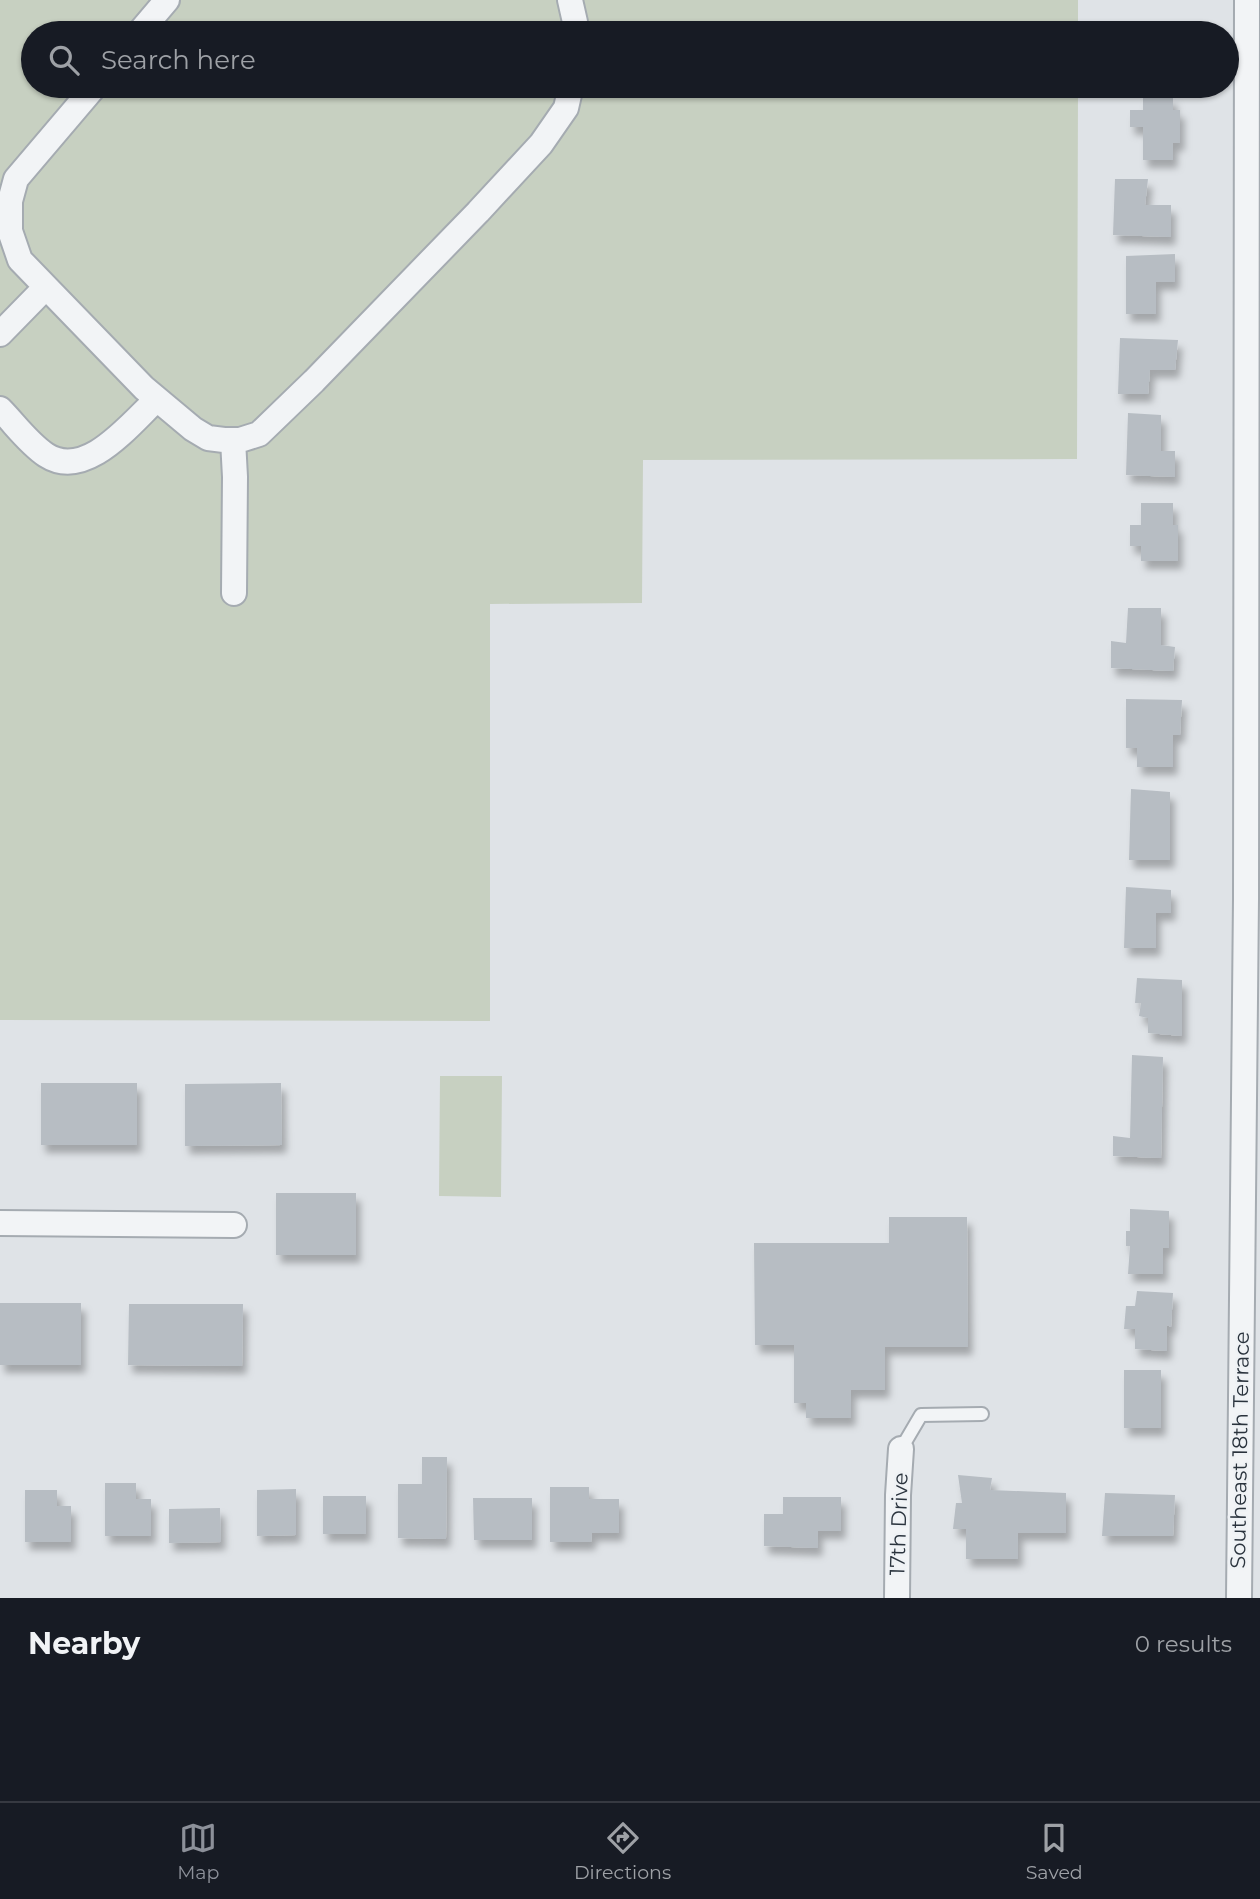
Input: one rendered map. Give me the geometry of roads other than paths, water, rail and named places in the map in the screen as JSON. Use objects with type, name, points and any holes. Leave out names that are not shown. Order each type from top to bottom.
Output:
[{"type":"street","points":[[149,21],[167,0]]},
{"type":"street","points":[[570,0],[575,21]]},
{"type":"street","name":"Southeast 18th Terrace","points":[[1239,1598],[1253,899],[1247,0]]},
{"type":"street","points":[[85,98],[16,179],[5,209],[20,260],[157,399],[208,438],[233,440],[259,434],[314,381],[541,144],[566,108],[568,98]]},
{"type":"street","points":[[0,334],[46,288]]},
{"type":"street","points":[[0,409],[49,457],[77,461],[105,448],[157,399]]},
{"type":"street","points":[[233,440],[234,593]]},
{"type":"street","points":[[0,1223],[234,1225]]},
{"type":"street","name":"17th Drive","points":[[897,1598],[901,1450]]},
{"type":"lane","points":[[901,1450],[921,1415],[982,1414]]}]
